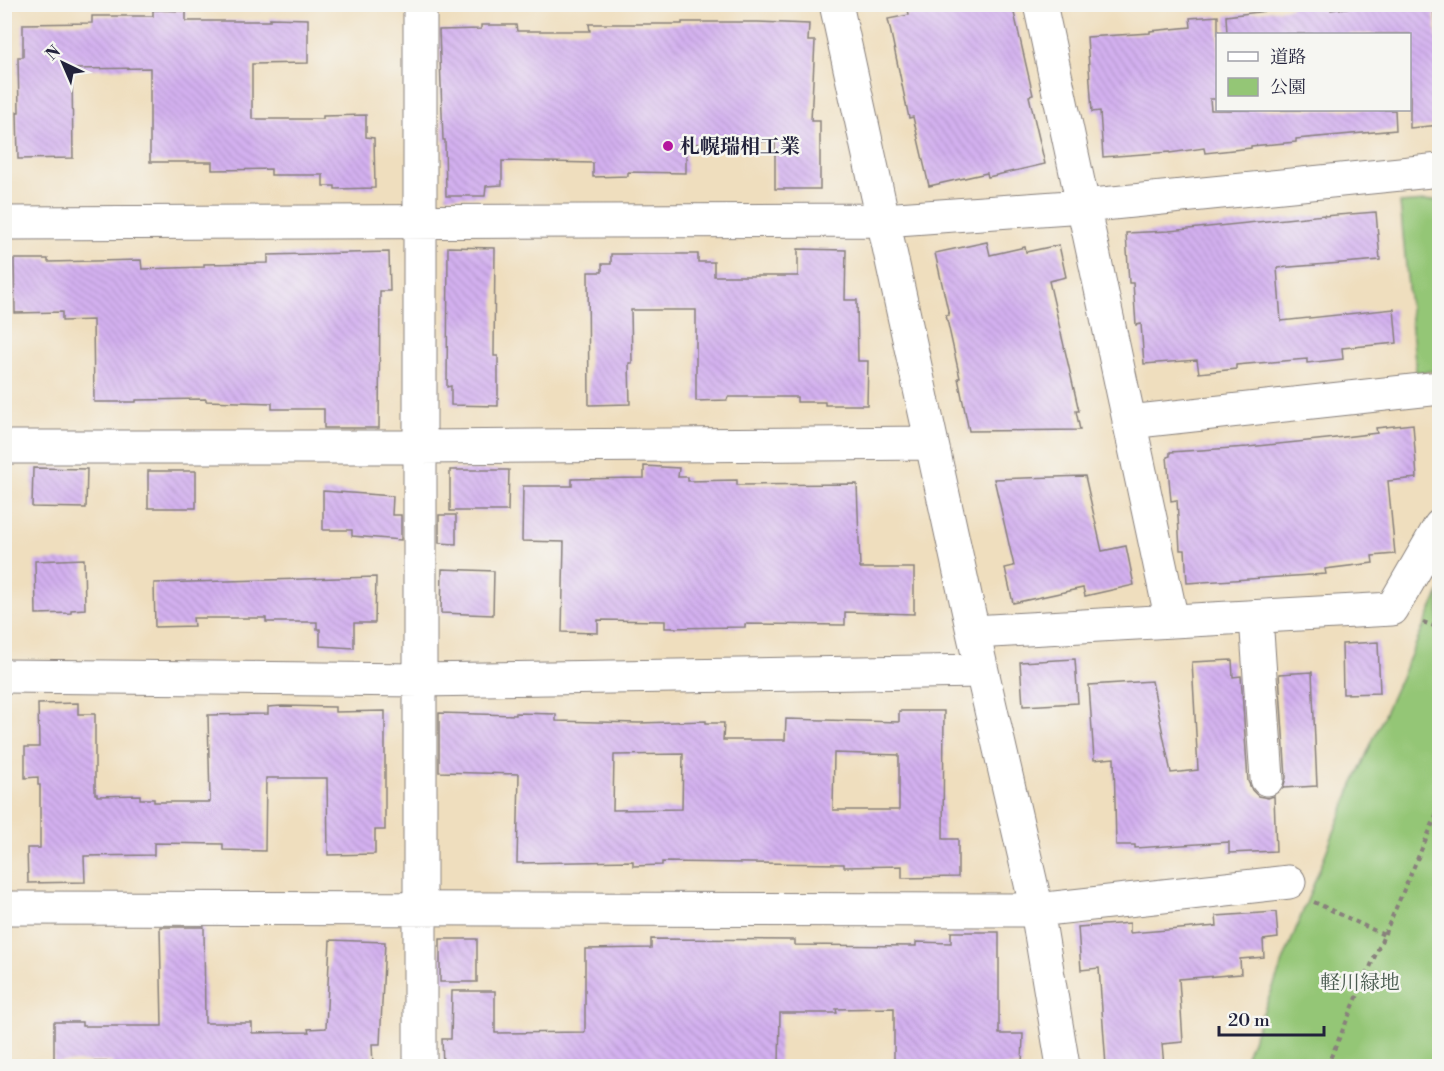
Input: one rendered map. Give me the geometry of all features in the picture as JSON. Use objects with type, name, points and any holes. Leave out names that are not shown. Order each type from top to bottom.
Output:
[{"type":"street","points":[[420,4],[420,1066]]},
{"type":"street","points":[[836,4],[931,443],[1037,910],[1063,1066]]},
{"type":"street","points":[[1040,4],[1172,621]]},
{"type":"street","points":[[4,223],[883,220],[1083,206],[1440,170]]},
{"type":"street","points":[[1129,422],[1440,388]]},
{"type":"street","points":[[4,447],[931,443]]},
{"type":"street","points":[[973,632],[1392,609],[1440,526]]},
{"type":"street","points":[[1256,617],[1267,779]]},
{"type":"street","points":[[4,676],[420,680],[982,671]]},
{"type":"street","points":[[4,908],[1037,910],[1282,883]]},
{"type":"path","points":[[1327,1066],[1440,807]]},
{"type":"path","points":[[1282,883],[1384,935]]},
{"type":"green space","points":[[1439,200],[1439,371],[1416,372],[1400,203]]},
{"type":"green space","name":"軽川緑地","points":[[1439,592],[1439,1066],[1242,1066],[1351,789]]},
{"type":"building","points":[[907,4],[1012,4],[1033,95],[1029,96],[1045,164],[988,177],[987,173],[929,186],[913,117],[909,118],[888,19],[909,15]]},
{"type":"building","points":[[1291,4],[1331,4],[1331,10],[1379,4],[1433,4],[1440,71],[1440,125],[1410,128],[1411,33],[1227,33],[1226,16],[1291,8]]},
{"type":"building","points":[[153,10],[186,11],[186,21],[308,19],[308,63],[252,64],[252,119],[323,119],[323,116],[366,115],[366,137],[374,138],[375,188],[335,189],[335,186],[323,186],[323,175],[271,175],[271,169],[212,170],[212,162],[150,162],[150,68],[72,69],[73,158],[18,159],[18,57],[23,57],[23,24],[92,23],[92,16],[153,16]]},
{"type":"building","points":[[1218,16],[1216,99],[1210,99],[1211,110],[1395,111],[1396,130],[1296,139],[1296,142],[1205,153],[1204,148],[1170,153],[1103,157],[1100,111],[1092,112],[1087,37],[1150,33],[1150,31],[1191,27],[1190,18]]},
{"type":"building","points":[[682,22],[809,24],[808,41],[815,41],[811,121],[820,121],[820,189],[775,189],[775,141],[686,144],[686,173],[628,172],[628,176],[593,177],[593,163],[502,161],[502,185],[486,186],[485,196],[446,196],[439,30],[481,29],[481,25],[516,25],[517,31],[590,31],[589,24],[682,24]]},
{"type":"building","points":[[1376,212],[1380,260],[1277,268],[1281,321],[1394,309],[1397,343],[1342,348],[1343,359],[1307,363],[1307,359],[1236,365],[1236,369],[1199,373],[1197,360],[1144,364],[1141,324],[1136,325],[1133,283],[1129,283],[1126,233]]},
{"type":"building","points":[[987,242],[990,255],[1025,247],[1026,252],[1059,245],[1066,277],[1049,281],[1079,411],[1076,411],[1080,430],[969,431],[946,315],[949,315],[935,253]]},
{"type":"building","points":[[448,247],[495,248],[494,356],[498,356],[498,406],[451,405],[451,386],[447,387]]},
{"type":"building","points":[[798,249],[846,250],[845,300],[857,300],[858,361],[868,361],[867,405],[797,402],[797,397],[728,397],[727,400],[696,401],[696,310],[631,310],[630,404],[589,405],[588,272],[602,272],[602,264],[611,264],[611,254],[698,254],[698,262],[714,262],[714,276],[798,276]]},
{"type":"building","points":[[389,252],[390,291],[380,291],[379,428],[324,428],[324,409],[272,409],[272,403],[206,401],[206,399],[94,402],[93,320],[62,321],[62,312],[15,313],[14,259],[48,259],[48,262],[141,260],[142,269],[204,267],[204,264],[268,263],[268,255]]},
{"type":"building","points":[[1413,424],[1417,478],[1388,481],[1395,554],[1372,556],[1373,563],[1325,569],[1326,574],[1187,583],[1185,550],[1180,550],[1177,500],[1171,501],[1167,457],[1170,456],[1170,452],[1327,439],[1377,433],[1376,428]]},
{"type":"building","points":[[644,466],[679,468],[678,477],[688,477],[688,481],[737,480],[737,485],[857,484],[860,568],[914,568],[914,614],[845,612],[845,625],[745,624],[745,627],[665,628],[665,621],[598,620],[598,633],[562,632],[564,542],[522,541],[523,486],[572,486],[572,479],[644,478]]},
{"type":"building","points":[[33,468],[87,469],[86,508],[32,507]]},
{"type":"building","points":[[450,470],[509,470],[508,511],[450,511]]},
{"type":"building","points":[[148,471],[196,471],[196,508],[148,508]]},
{"type":"building","points":[[1085,476],[1102,551],[1126,546],[1134,585],[1085,596],[1083,588],[1013,603],[1005,568],[1014,566],[994,479]]},
{"type":"building","points":[[323,491],[393,496],[392,515],[401,515],[401,540],[352,536],[352,530],[323,530]]},
{"type":"building","points":[[439,515],[456,515],[456,544],[439,543]]},
{"type":"building","points":[[84,559],[85,609],[71,610],[71,613],[36,614],[35,561]]},
{"type":"building","points":[[442,569],[494,571],[493,615],[441,613]]},
{"type":"building","points":[[376,577],[375,623],[354,623],[354,648],[320,646],[320,629],[317,629],[317,622],[266,622],[266,618],[193,618],[194,626],[155,627],[154,583]]},
{"type":"building","points":[[1378,642],[1380,693],[1343,694],[1342,644]]},
{"type":"building","points":[[1075,659],[1078,703],[1023,706],[1020,662]]},
{"type":"building","points":[[1232,660],[1233,677],[1241,676],[1248,781],[1258,796],[1268,798],[1274,796],[1276,851],[1229,853],[1229,842],[1135,848],[1135,845],[1116,845],[1114,758],[1094,760],[1089,685],[1152,681],[1171,773],[1198,770],[1192,662]]},
{"type":"building","points":[[1312,672],[1317,786],[1283,788],[1286,778],[1279,674]]},
{"type":"building","points":[[78,703],[78,714],[95,714],[95,794],[97,796],[140,795],[140,799],[154,799],[154,802],[210,802],[208,715],[268,714],[268,707],[282,706],[335,707],[335,712],[385,711],[385,830],[375,830],[375,854],[328,855],[327,778],[266,778],[265,851],[223,850],[223,844],[154,843],[154,855],[84,856],[85,882],[28,883],[27,848],[40,848],[40,785],[38,785],[38,777],[25,778],[25,747],[39,747],[38,704]]},
{"type":"building","points":[[899,711],[944,711],[943,839],[958,839],[958,877],[902,878],[902,866],[844,867],[844,864],[662,862],[662,865],[633,866],[633,861],[517,863],[519,774],[439,772],[439,713],[556,714],[556,721],[639,723],[706,721],[706,723],[724,723],[723,740],[785,740],[786,719],[899,722]],"holes":[[[834,753],[899,755],[899,810],[833,810]],[[683,754],[682,809],[613,810],[614,755]]]},
{"type":"building","points":[[1276,912],[1278,938],[1263,940],[1264,957],[1240,959],[1241,974],[1179,979],[1183,1042],[1162,1044],[1164,1066],[1106,1066],[1099,968],[1081,970],[1078,927],[1130,923],[1130,933],[1217,926],[1216,916]]},
{"type":"building","points":[[160,927],[204,927],[205,1023],[252,1023],[252,1033],[309,1032],[308,1029],[326,1028],[330,940],[385,942],[380,1044],[372,1044],[373,1066],[112,1066],[112,1062],[54,1062],[54,1022],[82,1022],[82,1026],[162,1026]]},
{"type":"building","points":[[951,932],[999,932],[999,1034],[1023,1034],[1022,1066],[894,1066],[894,1008],[836,1009],[837,1013],[780,1013],[779,1066],[443,1066],[442,1039],[451,1039],[452,991],[495,991],[495,1033],[585,1032],[585,949],[651,948],[651,939],[795,940],[795,945],[916,946],[916,942],[951,943]]},
{"type":"building","points":[[440,939],[477,939],[477,982],[440,982]]},
{"type":"place","name":"札幌瑞相工業","points":[[668,146]]}]
